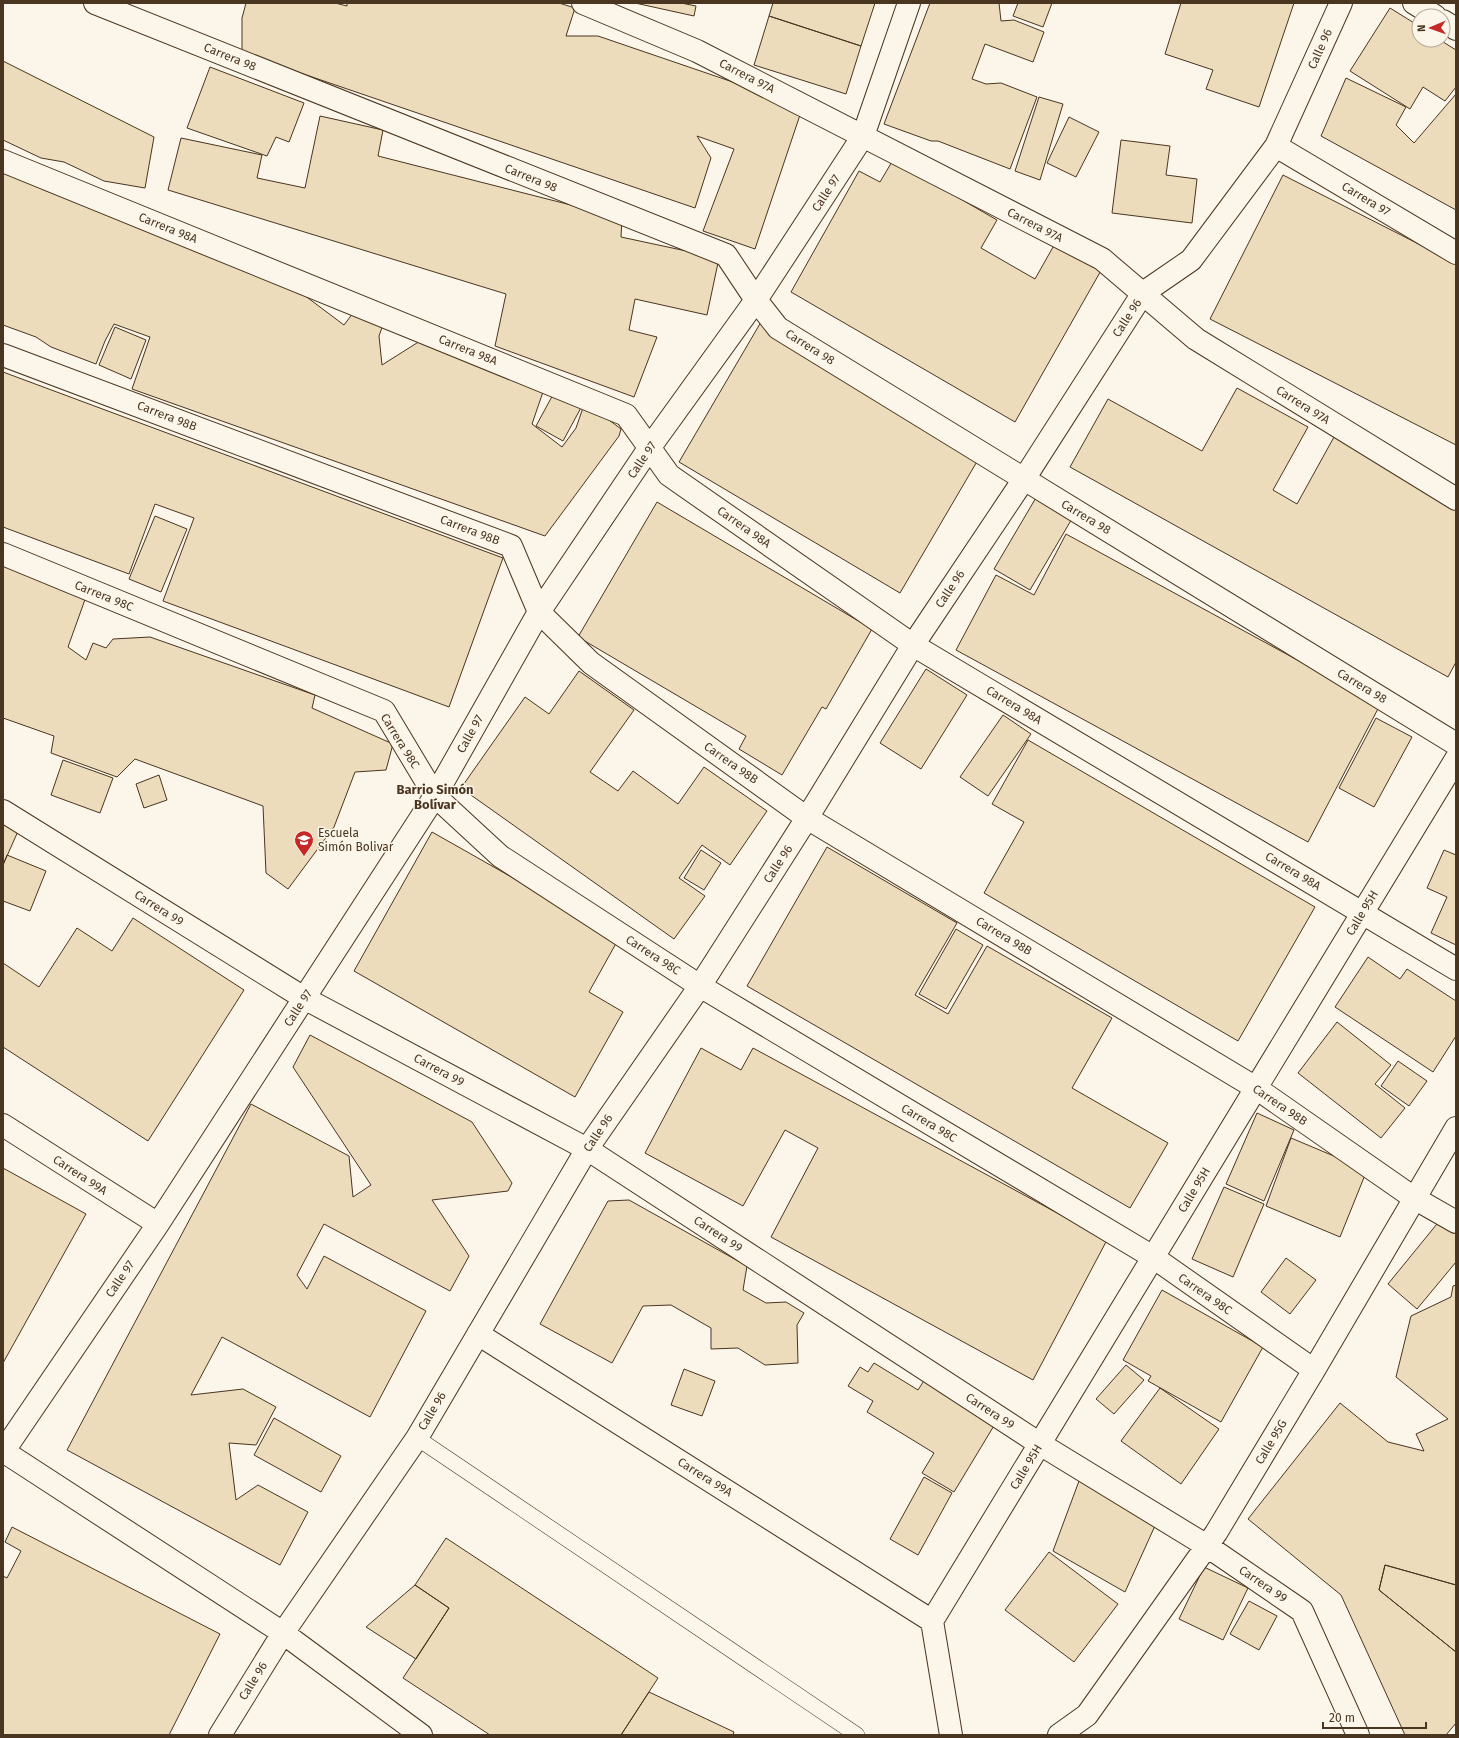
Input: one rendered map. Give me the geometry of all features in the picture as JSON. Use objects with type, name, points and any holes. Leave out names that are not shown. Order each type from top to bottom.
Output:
[{"type":"street","name":"Carrera 98","points":[[95,3],[726,256],[756,300],[778,328],[1456,744]]},
{"type":"street","name":"Carrera 97A","points":[[583,3],[697,51],[1102,259],[1196,338],[1456,499]]},
{"type":"street","name":"Calle 97","points":[[3,1452],[158,1224],[435,796],[539,612],[650,447],[756,300],[863,136],[909,3]]},
{"type":"street","name":"Calle 96","points":[[220,1735],[283,1633],[416,1438],[587,1149],[700,986],[807,818],[913,645],[1024,479],[1143,293],[1191,260],[1276,146],[1341,3]]},
{"type":"street","name":"Carrera 97","points":[[1276,146],[1456,253]]},
{"type":"street","name":"Carrera 98A","points":[[3,160],[626,415],[669,475],[913,645],[1456,969]]},
{"type":"street","name":"Carrera 98B","points":[[3,354],[511,546],[539,612],[591,663],[807,818],[1256,1088],[1414,1198],[1456,1222]]},
{"type":"street","name":"Carrera 98C","points":[[3,554],[384,711],[435,796],[500,856],[700,986],[1153,1257],[1314,1370]]},
{"type":"street","name":"Calle 95H","points":[[932,1621],[1456,759]]},
{"type":"street","name":"Carrera 99","points":[[3,811],[304,998],[587,1149],[1040,1444],[1207,1546],[1302,1611],[1358,1735]]},
{"type":"street","name":"Carrera 99A","points":[[3,1125],[158,1224]]},
{"type":"street","name":"Calle 95G","points":[[1059,1735],[1087,1715],[1216,1533],[1314,1370],[1456,1128]]},
{"type":"street","name":"Carrera 99A","points":[[478,1334],[932,1621]]},
{"type":"street","points":[[3,1452],[283,1633],[422,1735]]},
{"type":"street","points":[[932,1621],[951,1735]]},
{"type":"lane","points":[[416,1438],[857,1735]]},
{"type":"building","points":[[246,3],[335,3],[347,6],[347,3],[559,3],[575,8],[566,36],[598,36],[803,106],[755,249],[703,231],[734,149],[697,136],[711,158],[695,208],[242,53],[242,18]]},
{"type":"building","points":[[635,3],[681,3],[696,6],[694,16]]},
{"type":"building","points":[[773,3],[875,3],[861,46],[769,16]]},
{"type":"building","points":[[930,3],[999,3],[1001,21],[1014,20],[1044,32],[1033,62],[985,44],[972,79],[986,84],[1001,83],[1037,97],[1010,169],[938,141],[931,141],[884,124]]},
{"type":"building","points":[[1018,3],[1052,3],[1043,27],[1013,16]]},
{"type":"building","points":[[1181,3],[1294,3],[1259,107],[1206,89],[1213,70],[1165,54]]},
{"type":"building","points":[[1390,8],[1411,21],[1411,48],[1451,47],[1456,50],[1456,87],[1445,101],[1423,87],[1410,109],[1350,71]]},
{"type":"building","points":[[769,16],[861,46],[846,94],[754,65]]},
{"type":"building","points":[[3,61],[154,137],[145,188],[104,181],[64,162],[41,158],[3,140]]},
{"type":"building","points":[[210,67],[304,103],[289,142],[276,137],[267,156],[187,128]]},
{"type":"building","points":[[1346,78],[1406,107],[1396,125],[1414,143],[1456,94],[1456,210],[1321,136]]},
{"type":"building","points":[[1039,97],[1063,104],[1040,180],[1015,171]]},
{"type":"building","points":[[320,116],[383,130],[378,156],[622,218],[621,237],[719,258],[707,315],[635,299],[629,330],[657,337],[634,397],[495,346],[506,294],[168,190],[181,138],[262,155],[257,178],[305,188]]},
{"type":"building","points":[[1069,117],[1099,132],[1076,177],[1047,163]]},
{"type":"building","points":[[1121,140],[1170,146],[1166,175],[1197,179],[1192,223],[1112,213]]},
{"type":"building","points":[[893,160],[997,220],[981,248],[1035,279],[1057,240],[1103,267],[1015,422],[791,292],[859,171],[880,182]]},
{"type":"building","points":[[3,167],[23,174],[44,190],[272,271],[344,325],[356,309],[385,319],[379,336],[382,365],[420,341],[545,386],[532,424],[562,447],[576,428],[585,402],[621,429],[619,436],[545,536],[132,389],[150,337],[114,324],[105,341],[96,364],[51,347],[36,337],[3,325]]},
{"type":"building","points":[[1283,175],[1456,263],[1456,445],[1210,319]]},
{"type":"building","points":[[761,322],[982,453],[900,593],[679,462]]},
{"type":"building","points":[[115,327],[146,340],[131,379],[99,365]]},
{"type":"building","points":[[3,372],[503,558],[449,707],[163,601],[194,518],[155,504],[129,574],[3,527]]},
{"type":"building","points":[[1237,388],[1308,427],[1273,490],[1297,504],[1334,437],[1456,505],[1456,662],[1448,677],[1070,467],[1108,399],[1202,451]]},
{"type":"building","points":[[556,389],[583,404],[563,441],[536,426]]},
{"type":"building","points":[[1037,496],[1073,517],[1030,590],[994,569]]},
{"type":"building","points":[[657,502],[872,629],[826,709],[822,707],[782,775],[739,749],[746,736],[578,637]]},
{"type":"building","points":[[155,516],[187,529],[161,592],[129,579]]},
{"type":"building","points":[[1066,534],[1380,705],[1308,842],[956,650],[996,575],[1034,595]]},
{"type":"building","points":[[3,563],[87,594],[68,647],[86,660],[93,643],[106,648],[113,639],[150,637],[315,695],[312,708],[393,744],[386,770],[355,772],[334,827],[288,889],[266,873],[263,806],[135,759],[117,777],[51,753],[54,736],[3,718]]},
{"type":"building","points":[[926,669],[967,695],[921,769],[880,743]]},
{"type":"building","points":[[579,671],[634,710],[590,772],[618,791],[633,771],[678,804],[704,767],[767,811],[730,865],[702,845],[679,878],[705,896],[674,939],[461,788],[525,697],[549,714]]},
{"type":"building","points":[[1003,715],[1031,734],[988,796],[960,777]]},
{"type":"building","points":[[1376,718],[1412,737],[1374,807],[1339,788]]},
{"type":"building","points":[[1028,740],[1315,907],[1238,1041],[984,893],[1024,822],[992,804]]},
{"type":"building","points":[[63,760],[113,778],[100,813],[51,795]]},
{"type":"building","points":[[159,775],[167,800],[144,808],[136,784]]},
{"type":"building","points":[[3,822],[19,829],[3,865]]},
{"type":"building","points":[[432,832],[619,938],[589,992],[623,1012],[575,1097],[354,971]]},
{"type":"building","points":[[827,847],[957,923],[915,995],[948,1014],[987,946],[1112,1018],[1072,1088],[1168,1143],[1130,1208],[747,986]]},
{"type":"building","points":[[701,850],[721,863],[704,890],[684,878]]},
{"type":"building","points":[[1444,850],[1456,855],[1456,945],[1431,933],[1447,897],[1427,888]]},
{"type":"building","points":[[7,855],[46,871],[30,911],[3,901],[3,865]]},
{"type":"building","points":[[133,918],[244,990],[148,1141],[3,1047],[3,963],[39,987],[77,928],[112,951]]},
{"type":"building","points":[[956,929],[983,945],[946,1009],[919,994]]},
{"type":"building","points":[[1368,957],[1400,979],[1407,969],[1456,1001],[1456,1036],[1433,1072],[1335,1007]]},
{"type":"building","points":[[1337,1022],[1391,1065],[1375,1084],[1405,1108],[1381,1138],[1298,1073]]},
{"type":"building","points":[[310,1035],[472,1122],[512,1183],[508,1191],[432,1200],[469,1256],[450,1291],[324,1224],[297,1275],[307,1289],[324,1256],[426,1311],[370,1417],[222,1337],[191,1395],[243,1389],[276,1407],[256,1445],[229,1443],[236,1500],[258,1485],[308,1512],[280,1565],[67,1450],[251,1104],[349,1156],[353,1197],[371,1185],[293,1067]]},
{"type":"building","points":[[701,1048],[741,1070],[753,1048],[1107,1240],[1033,1380],[771,1237],[818,1148],[785,1130],[743,1206],[645,1153]]},
{"type":"building","points":[[1398,1061],[1427,1081],[1409,1106],[1381,1086]]},
{"type":"building","points":[[1257,1113],[1294,1130],[1264,1201],[1226,1184]]},
{"type":"building","points":[[1291,1138],[1367,1170],[1340,1237],[1266,1206]]},
{"type":"building","points":[[3,1168],[86,1214],[3,1363]]},
{"type":"building","points":[[1224,1187],[1264,1204],[1233,1277],[1192,1259]]},
{"type":"building","points":[[629,1200],[747,1266],[743,1290],[766,1303],[786,1302],[804,1313],[797,1325],[798,1363],[765,1365],[738,1348],[711,1349],[711,1328],[671,1305],[643,1306],[612,1363],[540,1324],[608,1201]]},
{"type":"building","points":[[1441,1219],[1456,1231],[1456,1262],[1417,1309],[1388,1284]]},
{"type":"building","points":[[1286,1258],[1316,1280],[1290,1314],[1261,1292]]},
{"type":"building","points":[[1456,1285],[1456,1585],[1385,1565],[1379,1590],[1456,1652],[1456,1723],[1446,1735],[1405,1735],[1341,1595],[1248,1519],[1340,1403],[1388,1442],[1424,1451],[1416,1434],[1448,1419],[1396,1377],[1411,1316],[1451,1297],[1453,1286]]},
{"type":"building","points":[[1162,1290],[1263,1347],[1221,1422],[1148,1381],[1151,1376],[1123,1360]]},
{"type":"building","points":[[874,1363],[918,1390],[927,1376],[998,1419],[954,1492],[922,1473],[934,1453],[867,1412],[873,1401],[848,1386],[860,1367],[868,1372]]},
{"type":"building","points":[[1126,1365],[1144,1380],[1114,1414],[1096,1399]]},
{"type":"building","points":[[684,1369],[715,1381],[702,1416],[671,1405]]},
{"type":"building","points":[[1160,1388],[1219,1429],[1181,1484],[1121,1441]]},
{"type":"building","points":[[274,1418],[341,1456],[321,1492],[254,1455]]},
{"type":"building","points":[[924,1477],[952,1493],[918,1555],[890,1539]]},
{"type":"building","points":[[1079,1481],[1159,1517],[1125,1592],[1053,1551]]},
{"type":"building","points":[[12,1527],[220,1634],[169,1735],[3,1735],[3,1576],[7,1578],[21,1551],[5,1542]]},
{"type":"building","points":[[446,1538],[658,1678],[621,1735],[490,1735],[403,1678],[449,1608],[415,1585]]},
{"type":"building","points":[[1049,1552],[1118,1604],[1074,1662],[1005,1610]]},
{"type":"building","points":[[1385,1565],[1456,1585],[1456,1652],[1379,1590]]},
{"type":"building","points":[[1204,1567],[1248,1588],[1223,1640],[1179,1619]]},
{"type":"building","points":[[415,1585],[449,1608],[416,1659],[366,1627]]},
{"type":"building","points":[[1249,1601],[1277,1616],[1259,1650],[1230,1634]]},
{"type":"building","points":[[649,1692],[734,1732],[733,1735],[621,1735]]},
{"type":"place","name":"Escuela Simón Bolivar","points":[[304,857]]},
{"type":"district","name":"Barrio Simón Bolívar","points":[[435,796]]}]
